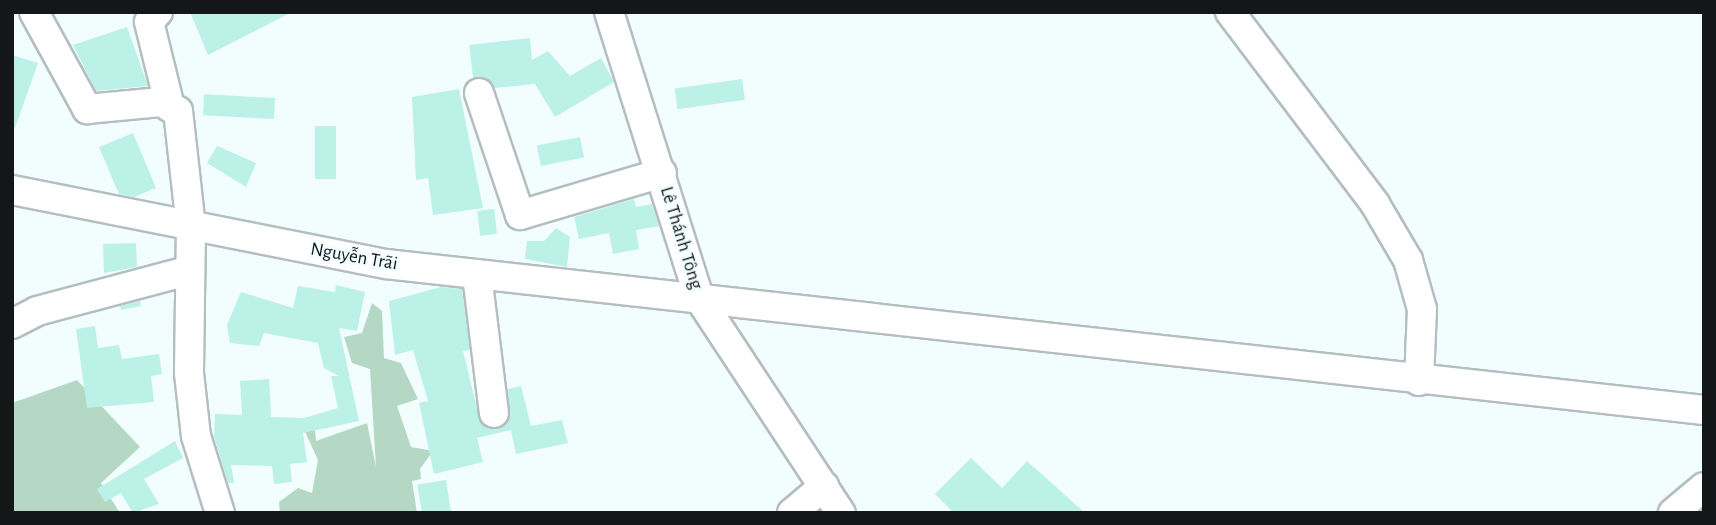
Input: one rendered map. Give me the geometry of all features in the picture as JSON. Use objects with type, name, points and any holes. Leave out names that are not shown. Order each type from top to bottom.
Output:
[{"type":"street","points":[[34,12],[87,109],[161,102],[178,111],[183,136],[191,227],[187,271],[196,436],[220,513]]},
{"type":"street","points":[[158,12],[149,22],[170,107]]},
{"type":"street","name":"Lê Thánh Tông","points":[[609,12],[662,173],[699,298],[841,513]]},
{"type":"street","points":[[1230,12],[1375,204],[1408,260],[1422,309],[1420,368]]},
{"type":"street","points":[[479,93],[520,215],[662,173]]},
{"type":"street","name":"Nguyễn Trãi","points":[[12,190],[191,227],[477,275],[1420,368],[1704,410]]},
{"type":"street","points":[[12,324],[37,310],[187,271]]},
{"type":"street","points":[[477,275],[494,413]]},
{"type":"street","points":[[792,513],[824,486]]},
{"type":"street","points":[[1674,513],[1704,487]]},
{"type":"green space","points":[[372,303],[382,311],[384,358],[401,363],[418,399],[397,406],[411,447],[433,451],[420,469],[421,479],[412,481],[417,513],[280,513],[279,502],[298,488],[312,493],[318,460],[301,423],[314,419],[316,441],[367,423],[376,467],[370,369],[352,363],[344,337],[362,333]]},
{"type":"green space","points":[[77,380],[140,447],[101,483],[120,513],[12,513],[12,403]]},
{"type":"building","points":[[190,12],[292,12],[208,55]]},
{"type":"building","points":[[127,27],[148,86],[96,91],[73,45]]},
{"type":"building","points":[[530,38],[532,60],[548,51],[570,76],[601,58],[614,82],[555,117],[535,84],[495,88],[473,77],[469,45]]},
{"type":"building","points":[[12,55],[38,63],[15,128],[12,127]]},
{"type":"building","points":[[742,79],[745,100],[678,109],[675,88]]},
{"type":"building","points":[[459,89],[483,208],[433,215],[428,178],[416,180],[412,97]]},
{"type":"building","points":[[204,94],[275,98],[274,119],[203,115]]},
{"type":"building","points":[[315,126],[336,126],[336,179],[315,179]]},
{"type":"building","points":[[133,133],[156,188],[134,197],[119,194],[99,147]]},
{"type":"building","points":[[580,137],[584,158],[541,166],[537,145]]},
{"type":"building","points":[[217,146],[256,163],[246,187],[207,163]]},
{"type":"building","points":[[634,199],[636,207],[652,204],[659,226],[636,230],[639,249],[613,254],[609,233],[579,239],[574,217]]},
{"type":"building","points":[[494,209],[497,234],[480,236],[477,211]]},
{"type":"building","points":[[556,228],[570,237],[567,267],[525,259],[527,241],[544,241]]},
{"type":"building","points":[[136,243],[137,267],[104,273],[103,244]]},
{"type":"building","points":[[336,285],[365,292],[357,331],[339,328],[359,421],[303,433],[307,462],[290,464],[292,482],[274,484],[272,466],[231,465],[234,483],[228,483],[214,436],[215,414],[242,415],[240,381],[269,379],[271,417],[304,418],[338,408],[331,376],[339,376],[324,368],[318,343],[264,333],[259,346],[230,343],[227,325],[241,292],[293,308],[298,286],[335,292]]},
{"type":"building","points":[[441,287],[462,289],[470,350],[463,351],[481,424],[505,426],[508,389],[521,386],[531,426],[562,420],[568,443],[516,454],[511,430],[477,438],[483,462],[434,474],[419,403],[428,401],[413,350],[395,355],[389,301]]},
{"type":"building","points":[[140,301],[141,306],[121,310],[120,306]]},
{"type":"building","points":[[95,326],[98,348],[119,345],[122,359],[159,354],[162,374],[151,376],[154,402],[87,408],[76,329]]},
{"type":"building","points":[[175,441],[183,458],[144,479],[159,504],[133,513],[121,493],[105,502],[97,489]]},
{"type":"building","points":[[971,458],[1002,488],[1027,461],[1085,513],[954,513],[935,494]]},
{"type":"building","points":[[446,480],[451,513],[422,513],[417,485]]}]
